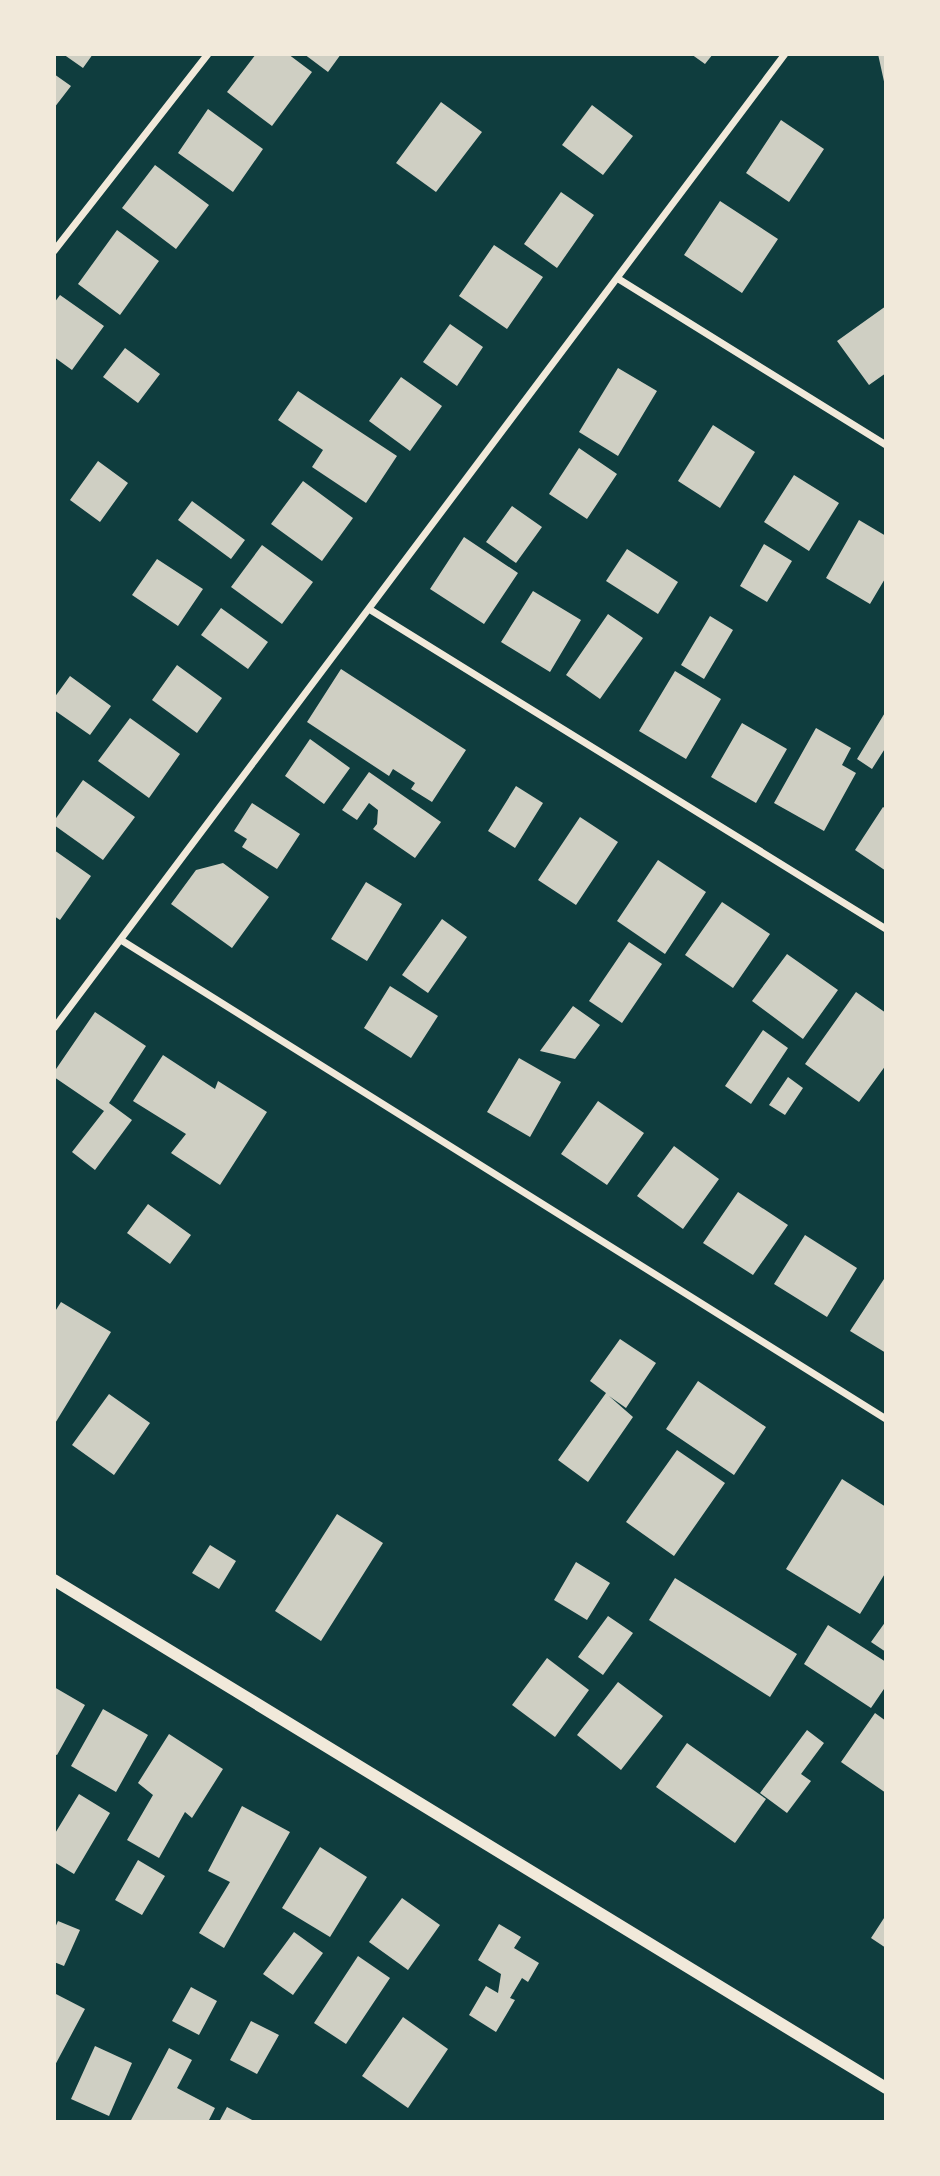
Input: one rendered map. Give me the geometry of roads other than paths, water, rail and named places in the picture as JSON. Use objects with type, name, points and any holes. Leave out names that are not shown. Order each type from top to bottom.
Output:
[{"type":"street","points":[[54,251],[208,54]]},
{"type":"street","points":[[54,1028],[785,54]]},
{"type":"street","points":[[617,278],[886,445]]},
{"type":"street","points":[[369,609],[886,929]]},
{"type":"street","points":[[121,940],[886,1419]]},
{"type":"street","points":[[54,1580],[886,2088]]}]
